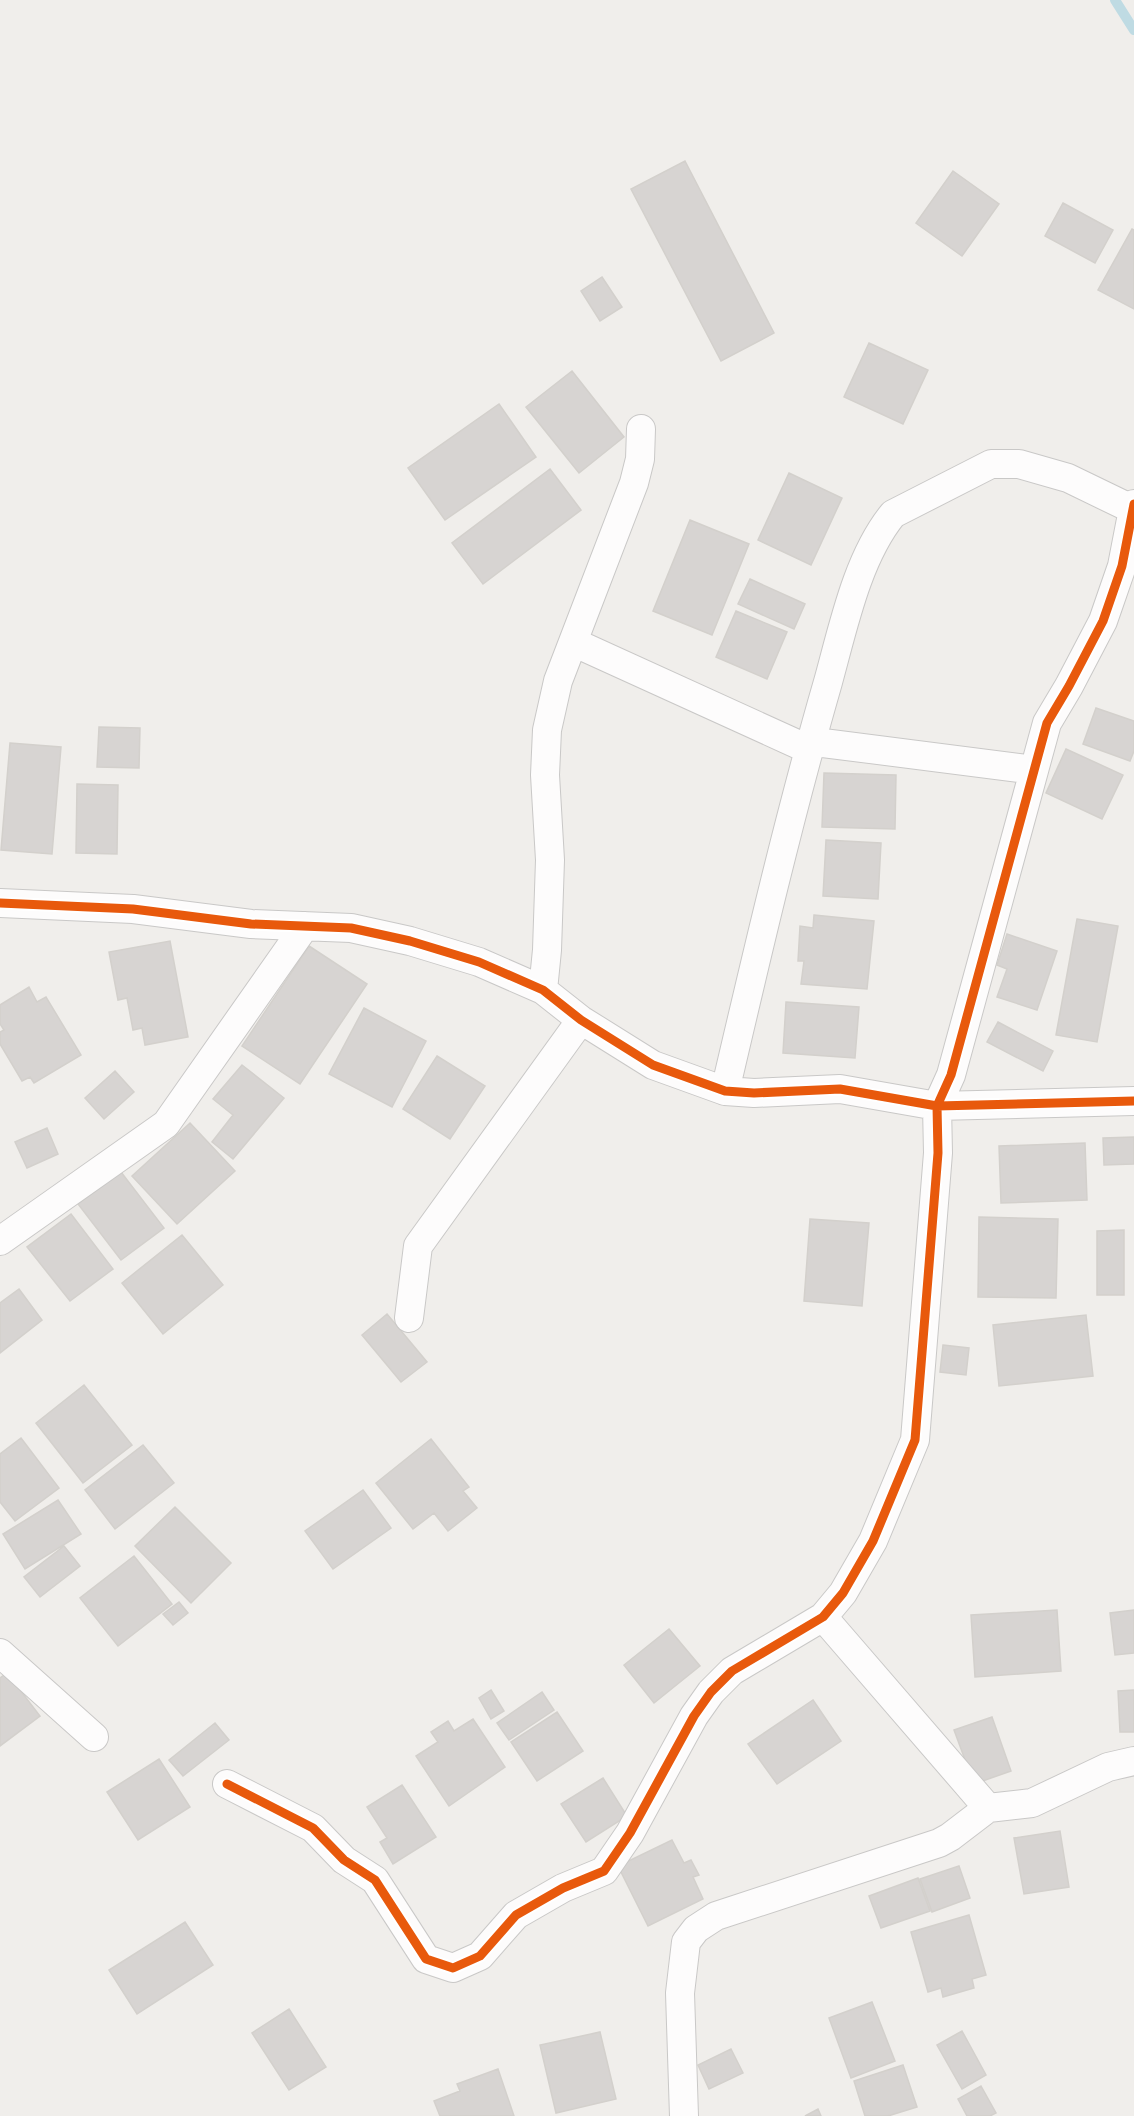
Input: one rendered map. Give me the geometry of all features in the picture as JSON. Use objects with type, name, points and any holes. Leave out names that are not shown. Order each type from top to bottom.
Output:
[{"type":"street","points":[[543,990],[547,950],[550,860],[545,775],[547,730],[558,681],[634,483],[640,459],[641,429]]},
{"type":"street","points":[[227,1784],[313,1828],[344,1860],[375,1880],[426,1959],[453,1968],[480,1956],[516,1915],[563,1888],[604,1871],[630,1833],[694,1716],[711,1692],[732,1671],[823,1617],[843,1593],[873,1541],[915,1440],[938,1153],[937,1106],[951,1075],[1047,723],[1070,686],[1103,621],[1122,566],[1133,507],[1068,478],[1018,464],[991,464],[893,514],[883,526],[864,567],[848,614],[810,744],[725,1091]]},
{"type":"street","points":[[573,642],[810,744],[823,743],[1034,770]]},
{"type":"street","points":[[0,903],[133,909],[251,924],[351,928],[410,941],[479,962],[543,990],[581,1020],[652,1065],[725,1091],[754,1093],[840,1089],[937,1106],[1134,1101]]},
{"type":"street","points":[[0,1241],[166,1124],[305,926]]},
{"type":"street","points":[[410,1317],[418,1246],[581,1020]]},
{"type":"street","points":[[823,1617],[988,1809]]},
{"type":"street","points":[[0,1653],[94,1737]]},
{"type":"street","points":[[684,2116],[680,1993],[686,1942],[696,1929],[716,1916],[939,1843],[988,1809],[1032,1803],[1108,1767],[1134,1761]]},
{"type":"building","points":[[685,161],[774,333],[721,361],[631,189]]},
{"type":"building","points":[[953,171],[999,204],[962,256],[916,223]]},
{"type":"building","points":[[1063,203],[1113,230],[1095,263],[1045,236]]},
{"type":"building","points":[[1132,229],[1134,230],[1134,309],[1098,290]]},
{"type":"building","points":[[602,277],[622,307],[600,321],[581,291]]},
{"type":"building","points":[[869,343],[928,370],[903,424],[844,397]]},
{"type":"building","points":[[572,371],[624,437],[579,473],[526,407]]},
{"type":"building","points":[[499,404],[536,457],[445,520],[408,468]]},
{"type":"building","points":[[550,469],[581,510],[483,584],[452,543]]},
{"type":"building","points":[[789,473],[842,498],[811,565],[758,540]]},
{"type":"building","points":[[690,520],[749,544],[712,635],[653,611]]},
{"type":"building","points":[[750,579],[805,604],[794,629],[738,604]]},
{"type":"building","points":[[736,611],[787,632],[767,679],[716,657]]},
{"type":"building","points":[[1096,708],[1134,721],[1134,751],[1130,761],[1083,744]]},
{"type":"building","points":[[99,727],[140,728],[139,768],[97,767]]},
{"type":"building","points":[[10,743],[61,747],[52,854],[1,850]]},
{"type":"building","points":[[1066,749],[1123,775],[1102,819],[1046,793]]},
{"type":"building","points":[[824,773],[896,775],[895,829],[822,827]]},
{"type":"building","points":[[77,784],[118,785],[117,854],[76,853]]},
{"type":"building","points":[[826,840],[881,843],[878,899],[823,896]]},
{"type":"building","points":[[814,915],[874,921],[867,989],[801,984],[804,961],[798,961],[800,926],[813,928]]},
{"type":"building","points":[[1077,919],[1118,926],[1097,1042],[1056,1035]]},
{"type":"building","points":[[1007,934],[1057,951],[1037,1010],[997,997],[1007,969],[997,965]]},
{"type":"building","points":[[170,941],[188,1037],[145,1045],[142,1028],[133,1030],[127,998],[118,1000],[109,952]]},
{"type":"building","points":[[309,946],[367,984],[300,1084],[242,1046]]},
{"type":"building","points":[[29,987],[37,1002],[46,997],[81,1055],[34,1083],[30,1077],[22,1081],[0,1044],[0,1032],[4,1030],[0,1024],[0,1005]]},
{"type":"building","points":[[786,1002],[859,1007],[855,1058],[783,1053]]},
{"type":"building","points":[[364,1008],[426,1041],[392,1107],[329,1074]]},
{"type":"building","points":[[998,1022],[1053,1051],[1043,1071],[987,1042]]},
{"type":"building","points":[[437,1056],[485,1086],[450,1139],[403,1109]]},
{"type":"building","points":[[242,1065],[284,1098],[233,1159],[212,1142],[233,1115],[213,1099]]},
{"type":"building","points":[[115,1071],[134,1092],[104,1119],[85,1098]]},
{"type":"building","points":[[190,1123],[235,1171],[177,1224],[132,1176]]},
{"type":"building","points":[[47,1128],[58,1154],[27,1168],[15,1142]]},
{"type":"building","points":[[1134,1137],[1134,1164],[1104,1165],[1103,1138]]},
{"type":"building","points":[[1085,1143],[1087,1200],[1001,1203],[999,1146]]},
{"type":"building","points":[[121,1172],[164,1228],[121,1260],[78,1204]]},
{"type":"building","points":[[71,1214],[113,1269],[70,1301],[27,1247]]},
{"type":"building","points":[[979,1217],[1058,1219],[1056,1298],[978,1297]]},
{"type":"building","points":[[810,1219],[869,1223],[862,1306],[804,1301]]},
{"type":"building","points":[[1124,1230],[1124,1295],[1097,1295],[1097,1231]]},
{"type":"building","points":[[182,1235],[223,1285],[163,1334],[122,1283]]},
{"type":"building","points":[[19,1289],[42,1320],[0,1353],[0,1303]]},
{"type":"building","points":[[387,1314],[427,1362],[401,1382],[362,1335]]},
{"type":"building","points":[[1086,1315],[1093,1376],[999,1386],[993,1325]]},
{"type":"building","points":[[943,1345],[969,1348],[966,1375],[940,1372]]},
{"type":"building","points":[[84,1385],[132,1445],[83,1483],[36,1423]]},
{"type":"building","points":[[21,1438],[59,1488],[15,1521],[0,1502],[0,1454]]},
{"type":"building","points":[[431,1439],[469,1487],[463,1491],[477,1508],[448,1531],[434,1513],[413,1529],[376,1483]]},
{"type":"building","points":[[143,1445],[174,1483],[115,1529],[85,1490]]},
{"type":"building","points":[[363,1490],[391,1528],[333,1569],[305,1531]]},
{"type":"building","points":[[58,1500],[81,1534],[25,1569],[3,1534]]},
{"type":"building","points":[[175,1507],[231,1563],[191,1603],[135,1546]]},
{"type":"building","points":[[64,1546],[80,1566],[40,1597],[24,1577]]},
{"type":"building","points":[[134,1556],[172,1604],[118,1646],[80,1598]]},
{"type":"building","points":[[179,1602],[188,1613],[173,1625],[163,1614]]},
{"type":"building","points":[[1057,1610],[1061,1671],[975,1677],[971,1615]]},
{"type":"building","points":[[1134,1610],[1134,1653],[1115,1655],[1110,1613]]},
{"type":"building","points":[[669,1629],[700,1666],[654,1703],[624,1665]]},
{"type":"building","points":[[7,1673],[40,1716],[0,1746],[0,1678]]},
{"type":"building","points":[[491,1690],[504,1711],[491,1719],[479,1698]]},
{"type":"building","points":[[1134,1690],[1134,1732],[1120,1732],[1118,1691]]},
{"type":"building","points":[[542,1692],[554,1710],[509,1740],[497,1723]]},
{"type":"building","points":[[813,1700],[841,1741],[777,1784],[748,1744]]},
{"type":"building","points":[[557,1712],[583,1751],[537,1781],[511,1742]]},
{"type":"building","points":[[992,1717],[1011,1771],[974,1784],[954,1730]]},
{"type":"building","points":[[473,1719],[505,1767],[449,1806],[416,1756],[438,1742],[431,1732],[448,1721],[454,1731]]},
{"type":"building","points":[[215,1723],[229,1740],[183,1776],[169,1760]]},
{"type":"building","points":[[159,1759],[190,1807],[138,1840],[107,1792]]},
{"type":"building","points":[[603,1778],[627,1816],[586,1842],[561,1804]]},
{"type":"building","points":[[402,1785],[436,1837],[393,1864],[380,1842],[387,1838],[367,1807]]},
{"type":"building","points":[[1060,1831],[1069,1887],[1024,1894],[1014,1838]]},
{"type":"building","points":[[672,1840],[684,1863],[691,1860],[699,1875],[693,1877],[703,1899],[648,1926],[618,1866]]},
{"type":"building","points":[[959,1866],[970,1898],[932,1912],[920,1879]]},
{"type":"building","points":[[918,1878],[930,1911],[881,1928],[869,1896]]},
{"type":"building","points":[[969,1915],[986,1975],[972,1979],[974,1988],[943,1997],[941,1988],[928,1992],[911,1932]]},
{"type":"building","points":[[185,1922],[213,1965],[137,2014],[109,1970]]},
{"type":"building","points":[[872,2002],[895,2061],[851,2078],[829,2018]]},
{"type":"building","points":[[289,2009],[326,2067],[289,2090],[252,2033]]},
{"type":"building","points":[[962,2031],[986,2075],[962,2089],[937,2045]]},
{"type":"building","points":[[600,2032],[616,2099],[556,2113],[540,2045]]},
{"type":"building","points":[[731,2049],[743,2073],[709,2089],[698,2065]]},
{"type":"building","points":[[903,2065],[917,2107],[888,2116],[865,2116],[854,2081]]},
{"type":"building","points":[[498,2069],[514,2116],[440,2116],[434,2101],[460,2091],[457,2084]]},
{"type":"building","points":[[981,2086],[996,2113],[990,2116],[967,2116],[958,2099]]},
{"type":"building","points":[[818,2109],[821,2116],[805,2116]]},
{"type":"waterway","points":[[1115,0],[1134,30]]},
{"type":"cycle path","points":[[227,1784],[313,1828],[344,1860],[375,1880],[426,1959],[453,1968],[480,1956],[516,1915],[563,1888],[604,1871],[630,1833],[694,1716],[711,1692],[732,1671],[823,1617],[843,1593],[873,1541],[915,1440],[938,1153],[937,1106],[951,1075],[1047,723],[1103,621],[1122,566],[1134,504]]},
{"type":"cycle path","points":[[0,903],[133,909],[251,924],[351,928],[410,941],[479,962],[543,990],[581,1020],[653,1065],[725,1091],[754,1093],[840,1089],[937,1106],[1134,1101]]}]
